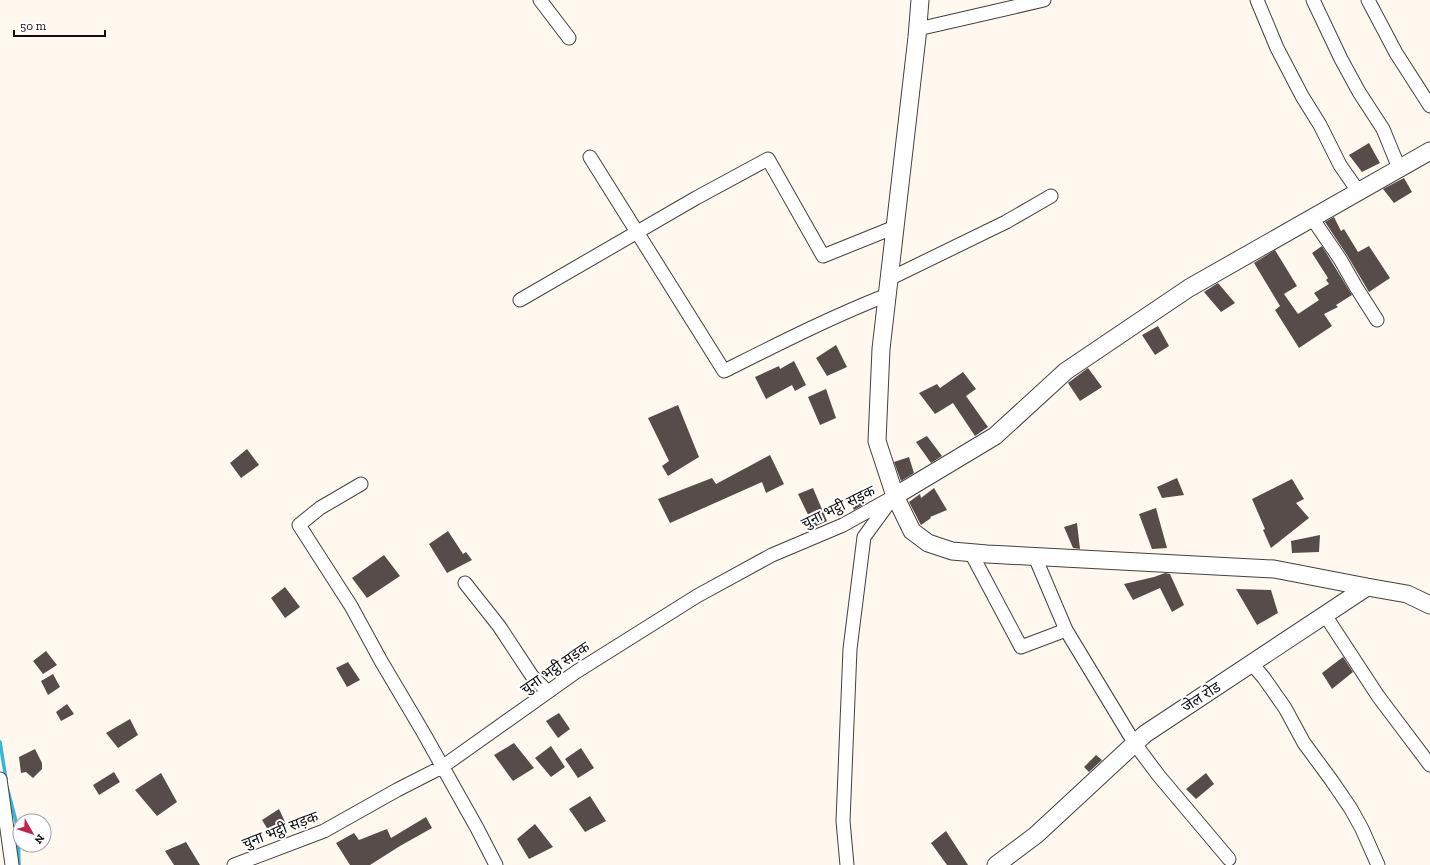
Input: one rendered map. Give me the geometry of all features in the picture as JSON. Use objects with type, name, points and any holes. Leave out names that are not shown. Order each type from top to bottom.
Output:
[{"type":"street","points":[[540,0],[569,38]]},
{"type":"street","points":[[920,0],[918,29],[881,349],[876,441],[895,496],[912,531],[928,543],[952,551],[1035,557],[1274,569],[1407,594],[1430,605]]},
{"type":"street","points":[[918,29],[1025,2],[1044,0]]},
{"type":"street","points":[[1257,0],[1277,48],[1302,96],[1320,125],[1340,165],[1358,191]]},
{"type":"street","points":[[1312,0],[1359,92],[1383,129],[1399,168]]},
{"type":"street","points":[[1368,0],[1396,53],[1430,106]]},
{"type":"street","points":[[847,865],[843,821],[850,650],[864,537],[895,496],[995,436],[1066,371],[1189,288],[1430,151]]},
{"type":"street","points":[[590,157],[724,371],[800,333],[859,306],[888,287],[1051,196]]},
{"type":"street","points":[[520,300],[696,198],[768,159],[823,256],[895,227]]},
{"type":"street","points":[[1312,218],[1340,259],[1377,320]]},
{"type":"street","points":[[361,484],[320,508],[299,525],[351,606],[380,661],[423,732],[496,865]]},
{"type":"street","name":"चुना भट्ठी सड़क","points":[[234,865],[324,831],[397,790],[442,767],[576,672],[697,596],[772,555],[843,525],[895,496]]},
{"type":"street","points":[[971,553],[1020,647],[1066,630]]},
{"type":"street","points":[[1035,557],[1066,630],[1135,744],[1159,776],[1229,859]]},
{"type":"street","points":[[465,582],[499,626],[532,676],[548,692]]},
{"type":"street","name":"जेल रोड","points":[[996,865],[1036,835],[1144,734],[1367,587]]},
{"type":"street","points":[[1325,615],[1378,696],[1430,765]]},
{"type":"street","points":[[1252,664],[1285,708],[1304,743],[1351,809],[1362,829],[1378,865]]},
{"type":"street","points":[[0,779],[5,853],[12,865]]},
{"type":"building","points":[[1369,143],[1380,163],[1362,172],[1349,155]]},
{"type":"building","points":[[1404,178],[1412,192],[1394,203],[1383,189]]},
{"type":"building","points":[[1334,217],[1341,231],[1344,229],[1358,252],[1369,246],[1390,278],[1369,292],[1325,222]]},
{"type":"building","points":[[1322,246],[1352,295],[1336,305],[1338,307],[1324,314],[1332,326],[1299,348],[1275,310],[1280,306],[1254,263],[1275,250],[1297,286],[1284,294],[1298,314],[1319,300],[1314,293],[1329,284],[1326,280],[1328,278],[1312,253]]},
{"type":"building","points":[[1218,283],[1235,303],[1221,312],[1204,292]]},
{"type":"building","points":[[1158,326],[1169,346],[1155,355],[1142,335]]},
{"type":"building","points":[[836,345],[847,367],[827,376],[816,358]]},
{"type":"building","points":[[794,361],[806,385],[795,391],[792,385],[766,399],[755,377],[779,366],[780,369]]},
{"type":"building","points":[[1088,368],[1102,387],[1080,401],[1068,383]]},
{"type":"building","points":[[963,372],[976,389],[966,396],[988,427],[975,436],[953,403],[935,414],[919,393],[937,384],[940,388]]},
{"type":"building","points":[[826,389],[836,418],[820,425],[808,397]]},
{"type":"building","points":[[678,405],[699,457],[668,476],[662,466],[669,461],[648,418]]},
{"type":"building","points":[[927,436],[942,456],[931,463],[916,442]]},
{"type":"building","points":[[247,449],[259,465],[241,478],[230,463]]},
{"type":"building","points":[[770,455],[784,484],[766,493],[762,482],[670,523],[658,499],[712,478],[716,484]]},
{"type":"building","points":[[909,457],[914,473],[901,481],[894,462]]},
{"type":"building","points":[[1177,478],[1184,495],[1162,498],[1157,487]]},
{"type":"building","points":[[1292,479],[1304,499],[1296,503],[1309,518],[1271,548],[1263,530],[1265,529],[1252,499]]},
{"type":"building","points":[[813,488],[827,521],[814,527],[798,494]]},
{"type":"building","points":[[934,488],[947,510],[930,517],[931,518],[921,525],[909,502],[920,494],[921,498]]},
{"type":"building","points":[[859,491],[866,503],[854,510],[849,498]]},
{"type":"building","points":[[1156,508],[1167,548],[1152,549],[1139,514]]},
{"type":"building","points":[[1077,523],[1080,549],[1073,548],[1064,527]]},
{"type":"building","points":[[448,531],[463,554],[466,552],[472,560],[447,573],[429,544]]},
{"type":"building","points":[[1320,535],[1319,552],[1292,553],[1291,541]]},
{"type":"building","points":[[384,555],[400,576],[367,598],[352,578]]},
{"type":"building","points":[[1165,573],[1170,574],[1184,605],[1172,612],[1160,588],[1133,600],[1124,584],[1154,577]]},
{"type":"building","points":[[285,587],[300,607],[285,618],[271,598]]},
{"type":"building","points":[[1236,589],[1271,590],[1278,613],[1257,625]]},
{"type":"building","points":[[46,651],[57,665],[43,674],[33,661]]},
{"type":"building","points":[[1343,657],[1353,672],[1332,689],[1322,673]]},
{"type":"building","points":[[348,662],[360,680],[347,687],[336,668]]},
{"type":"building","points":[[53,674],[60,687],[48,695],[41,681]]},
{"type":"building","points":[[67,704],[74,714],[61,721],[56,712]]},
{"type":"building","points":[[559,713],[570,729],[558,738],[546,721]]},
{"type":"building","points":[[130,719],[138,735],[118,748],[106,733]]},
{"type":"building","points":[[514,743],[534,768],[513,781],[494,755]]},
{"type":"building","points":[[551,746],[565,767],[551,777],[535,758]]},
{"type":"building","points":[[581,748],[594,768],[578,778],[565,759]]},
{"type":"building","points":[[35,749],[42,763],[42,769],[33,778],[26,772],[21,773],[19,757]]},
{"type":"building","points":[[1096,755],[1102,760],[1089,772],[1084,767]]},
{"type":"building","points":[[114,772],[120,782],[99,795],[93,785]]},
{"type":"building","points":[[161,773],[177,802],[157,816],[135,790]]},
{"type":"building","points":[[1206,773],[1214,784],[1196,799],[1186,789]]},
{"type":"building","points":[[590,796],[606,821],[585,832],[569,809]]},
{"type":"building","points":[[279,809],[286,824],[270,833],[262,820]]},
{"type":"building","points":[[426,817],[432,828],[370,865],[350,865],[336,843],[354,833],[359,840],[387,829],[391,838]]},
{"type":"building","points":[[535,824],[553,847],[529,859],[517,839]]},
{"type":"building","points":[[946,831],[968,865],[947,865],[931,843]]},
{"type":"building","points":[[186,842],[200,865],[174,865],[165,851]]},
{"type":"waterway","points":[[0,742],[6,779]]},
{"type":"waterway","points":[[7,787],[18,829],[19,865]]}]
